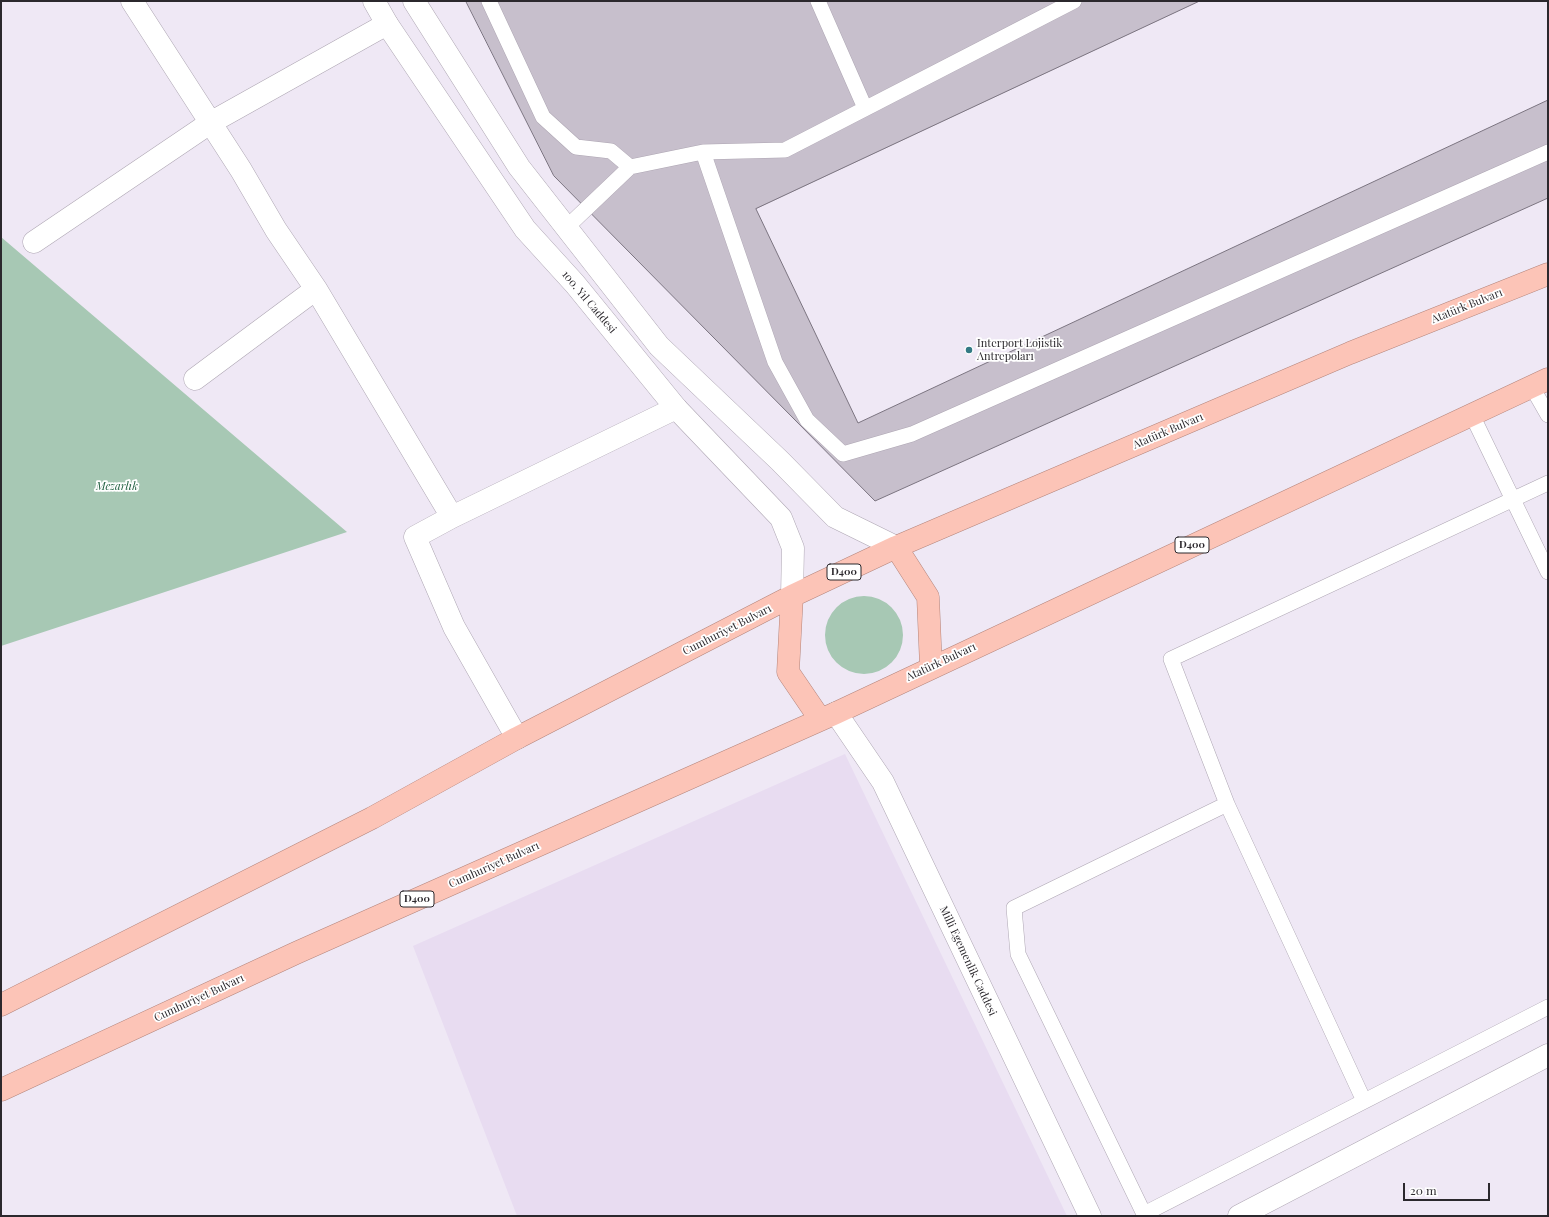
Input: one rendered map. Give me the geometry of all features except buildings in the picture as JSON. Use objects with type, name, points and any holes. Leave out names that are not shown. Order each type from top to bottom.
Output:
[{"type":"highway","name":"Atatürk Bulvarı","points":[[792,596],[896,547],[1350,353],[1548,274]]},
{"type":"highway","name":"Atatürk Bulvarı","points":[[828,716],[1540,383]]},
{"type":"highway","points":[[896,547],[928,597],[931,667]]},
{"type":"highway","points":[[792,596],[788,672],[828,716]]},
{"type":"highway","name":"Cumhuriyet Bulvarı","points":[[1,1005],[372,818],[517,738],[792,596]]},
{"type":"highway","name":"Cumhuriyet Bulvarı","points":[[1,1090],[296,953],[828,716]]},
{"type":"street","points":[[132,1],[241,170],[276,230],[316,289],[452,517]]},
{"type":"street","name":"100. Yıl Caddesi","points":[[374,1],[387,24],[524,228],[575,284],[676,408],[781,518],[794,548],[792,596]]},
{"type":"street","points":[[414,1],[519,167],[659,346],[780,461],[835,517],[896,547]]},
{"type":"street","points":[[34,242],[210,123],[387,24]]},
{"type":"street","points":[[195,379],[316,289]]},
{"type":"street","points":[[517,738],[454,627],[415,537],[452,517],[676,408]]},
{"type":"street","name":"Milli Egemenlik Caddesi","points":[[828,716],[883,782],[1090,1216]]},
{"type":"street","points":[[1239,1216],[1548,1055]]},
{"type":"lane","points":[[488,1],[543,117],[576,147],[611,151],[630,167]]},
{"type":"lane","points":[[818,1],[865,108]]},
{"type":"lane","points":[[567,227],[630,167],[703,152],[785,150],[1074,1]]},
{"type":"lane","points":[[703,152],[775,362],[807,420],[843,454],[912,434],[1548,152]]},
{"type":"lane","points":[[1540,383],[1548,415]]},
{"type":"lane","points":[[1472,415],[1514,499],[1548,572]]},
{"type":"lane","points":[[1364,1101],[1227,804],[1171,659],[1548,483]]},
{"type":"lane","points":[[1227,804],[1014,908],[1018,954],[1144,1214],[1548,1007]]},
{"type":"shaded area","points":[[845,754],[1067,1216],[517,1216],[413,946]]},
{"type":"green space","name":"Mezarlık","points":[[1,237],[347,532],[1,646]]},
{"type":"green space","points":[[864,596],[879,599],[891,608],[900,620],[903,635],[900,650],[891,662],[879,671],[864,674],[849,671],[837,662],[828,650],[825,635],[828,620],[837,608],[849,599]]},
{"type":"place","name":"Interport Lojistik Antrepoları","points":[[969,350]]}]
